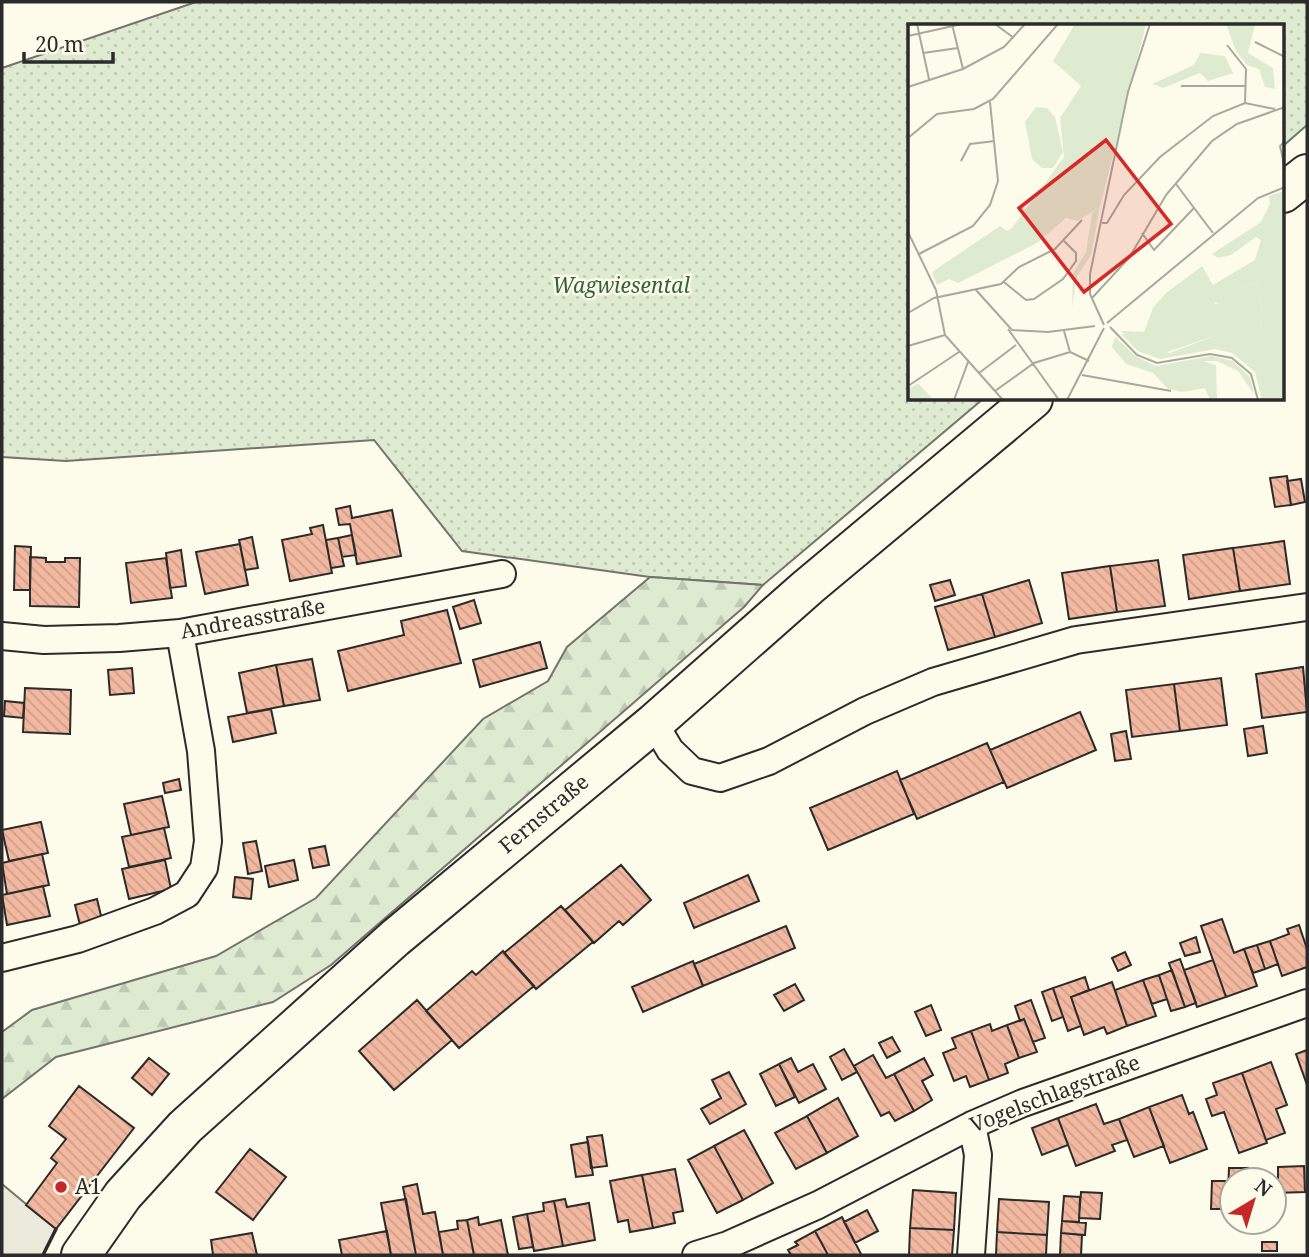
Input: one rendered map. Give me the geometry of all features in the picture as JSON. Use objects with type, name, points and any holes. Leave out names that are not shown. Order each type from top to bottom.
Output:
[{"type":"main road","points":[[1284,193],[1307,174]]},
{"type":"main road","name":"Fernstraße","points":[[81,1255],[123,1195],[185,1127],[395,938],[654,723],[808,587],[1032,401]]},
{"type":"street","name":"Andreasstraße","points":[[2,636],[44,640],[180,633],[502,574]]},
{"type":"street","points":[[654,723],[670,750],[692,771],[720,778],[769,761],[865,711],[933,682],[1076,640],[1307,607]]},
{"type":"street","points":[[2,958],[78,939],[155,911],[187,894],[204,868],[208,841],[201,751],[180,633]]},
{"type":"street","name":"Vogelschlagstraße","points":[[696,1255],[728,1245],[818,1205],[972,1125],[1023,1103],[1307,1003]]},
{"type":"street","points":[[971,1255],[978,1155],[972,1125]]},
{"type":"green space","name":"Wagwiesental","points":[[196,2],[1307,2],[1307,125],[1284,145],[1284,24],[908,24],[908,401],[981,401],[763,585],[650,577],[462,551],[374,440],[66,461],[2,457],[2,68]]},
{"type":"green space","points":[[650,577],[763,585],[744,607],[331,965],[273,1002],[56,1057],[2,1099],[2,1032],[32,1010],[216,956],[316,898],[483,719],[548,681],[567,647]]},
{"type":"shaded area","points":[[2,1184],[56,1229],[43,1255],[2,1255]]},
{"type":"building","points":[[1287,476],[1291,505],[1275,507],[1270,478]]},
{"type":"building","points":[[1301,479],[1305,502],[1291,505],[1287,481]]},
{"type":"building","points":[[350,506],[352,518],[392,510],[401,556],[357,564],[350,524],[339,525],[336,509]]},
{"type":"building","points":[[323,525],[332,573],[290,581],[282,540],[312,534],[310,528]]},
{"type":"building","points":[[352,535],[356,555],[342,557],[338,538]]},
{"type":"building","points":[[252,537],[258,568],[245,570],[239,540]]},
{"type":"building","points":[[338,538],[344,566],[331,568],[326,540]]},
{"type":"building","points":[[1284,541],[1290,584],[1240,591],[1233,548]]},
{"type":"building","points":[[240,544],[248,585],[205,594],[196,552]]},
{"type":"building","points":[[15,546],[31,547],[30,590],[14,590]]},
{"type":"building","points":[[1233,548],[1240,591],[1189,599],[1183,555]]},
{"type":"building","points":[[181,550],[186,586],[170,588],[166,553]]},
{"type":"building","points":[[30,557],[46,558],[46,562],[65,562],[65,558],[80,558],[79,607],[30,606]]},
{"type":"building","points":[[166,558],[172,598],[131,603],[126,563]]},
{"type":"building","points":[[1158,560],[1165,606],[1117,612],[1110,566]]},
{"type":"building","points":[[1110,566],[1117,612],[1069,619],[1062,573]]},
{"type":"building","points":[[950,580],[955,595],[935,601],[930,585]]},
{"type":"building","points":[[1029,580],[1042,623],[995,637],[982,594]]},
{"type":"building","points":[[982,594],[995,637],[948,650],[935,607]]},
{"type":"building","points":[[474,600],[481,623],[460,629],[453,607]]},
{"type":"building","points":[[447,610],[461,663],[348,691],[338,651],[404,635],[401,621]]},
{"type":"building","points":[[540,642],[547,668],[480,687],[473,660]]},
{"type":"building","points":[[312,659],[320,700],[284,706],[276,665]]},
{"type":"building","points":[[276,665],[284,706],[247,713],[239,673]]},
{"type":"building","points":[[1303,667],[1307,712],[1262,718],[1256,674]]},
{"type":"building","points":[[132,668],[134,693],[110,695],[108,670]]},
{"type":"building","points":[[1221,678],[1227,725],[1180,731],[1174,684]]},
{"type":"building","points":[[1174,684],[1180,731],[1132,737],[1126,690]]},
{"type":"building","points":[[25,688],[71,690],[70,734],[23,732]]},
{"type":"building","points":[[5,701],[24,703],[23,718],[4,716]]},
{"type":"building","points":[[271,709],[276,733],[233,742],[228,717]]},
{"type":"building","points":[[1080,712],[1096,750],[1007,788],[990,750]]},
{"type":"building","points":[[1263,726],[1267,753],[1248,756],[1244,729]]},
{"type":"building","points":[[1126,731],[1131,759],[1115,761],[1111,734]]},
{"type":"building","points":[[987,743],[1004,782],[917,819],[900,780]]},
{"type":"building","points":[[897,771],[914,814],[828,850],[810,808]]},
{"type":"building","points":[[179,779],[181,790],[165,793],[163,783]]},
{"type":"building","points":[[162,796],[169,827],[131,835],[124,804]]},
{"type":"building","points":[[41,822],[48,853],[9,861],[2,830]]},
{"type":"building","points":[[164,828],[171,858],[129,867],[122,837]]},
{"type":"building","points":[[256,841],[262,871],[248,874],[243,843]]},
{"type":"building","points":[[325,846],[329,865],[313,868],[309,849]]},
{"type":"building","points":[[42,854],[49,885],[7,894],[2,863]]},
{"type":"building","points":[[165,860],[171,889],[129,899],[122,869]]},
{"type":"building","points":[[294,860],[298,880],[269,887],[265,866]]},
{"type":"building","points":[[621,865],[651,900],[623,925],[619,921],[594,943],[565,910]]},
{"type":"building","points":[[748,875],[759,901],[694,928],[684,903]]},
{"type":"building","points":[[235,877],[253,879],[251,899],[233,897]]},
{"type":"building","points":[[43,886],[50,916],[7,925],[2,895]]},
{"type":"building","points":[[97,899],[103,924],[81,929],[75,905]]},
{"type":"building","points":[[561,906],[593,942],[536,989],[504,953]]},
{"type":"building","points":[[1222,919],[1234,953],[1244,949],[1257,986],[1226,997],[1201,926]]},
{"type":"building","points":[[1299,925],[1307,949],[1307,967],[1282,976],[1270,941],[1289,934],[1287,929]]},
{"type":"building","points":[[786,926],[795,948],[703,986],[694,964]]},
{"type":"building","points":[[1196,937],[1200,952],[1185,956],[1180,943]]},
{"type":"building","points":[[1270,941],[1278,964],[1265,969],[1257,945]]},
{"type":"building","points":[[1257,945],[1265,969],[1253,973],[1244,949]]},
{"type":"building","points":[[503,951],[534,986],[459,1048],[426,1011],[472,971],[476,975]]},
{"type":"building","points":[[1125,952],[1131,965],[1118,971],[1112,958]]},
{"type":"building","points":[[1180,959],[1196,1003],[1185,1007],[1169,963]]},
{"type":"building","points":[[1213,960],[1226,997],[1197,1007],[1184,970]]},
{"type":"building","points":[[693,961],[703,986],[643,1012],[632,987]]},
{"type":"building","points":[[1172,970],[1185,1007],[1171,1011],[1159,975]]},
{"type":"building","points":[[1159,975],[1167,999],[1152,1004],[1143,980]]},
{"type":"building","points":[[1085,977],[1089,990],[1071,997],[1081,1026],[1068,1031],[1053,988]]},
{"type":"building","points":[[1143,980],[1156,1016],[1127,1026],[1115,990]]},
{"type":"building","points":[[1112,982],[1127,1026],[1107,1034],[1104,1027],[1084,1035],[1071,997]]},
{"type":"building","points":[[795,984],[804,1000],[784,1011],[774,995]]},
{"type":"building","points":[[1053,988],[1063,1017],[1052,1021],[1042,992]]},
{"type":"building","points":[[417,1000],[452,1040],[394,1090],[359,1051]]},
{"type":"building","points":[[1031,1000],[1045,1038],[1033,1042],[1024,1019],[1020,1021],[1015,1006]]},
{"type":"building","points":[[931,1005],[941,1030],[926,1036],[915,1012]]},
{"type":"building","points":[[1024,1019],[1037,1052],[1019,1058],[1007,1025]]},
{"type":"building","points":[[990,1024],[992,1031],[1007,1025],[1019,1058],[1005,1064],[1008,1073],[989,1080],[971,1031]]},
{"type":"building","points":[[971,1031],[989,1080],[970,1087],[966,1076],[954,1081],[943,1053],[956,1048],[952,1038]]},
{"type":"building","points":[[892,1037],[900,1051],[887,1058],[879,1043]]},
{"type":"building","points":[[844,1049],[857,1072],[842,1080],[830,1057]]},
{"type":"building","points":[[1307,1050],[1307,1085],[1296,1054]]},
{"type":"building","points":[[873,1055],[886,1078],[894,1074],[914,1111],[895,1121],[889,1112],[881,1116],[854,1066]]},
{"type":"building","points":[[149,1058],[169,1074],[152,1095],[132,1078]]},
{"type":"building","points":[[791,1058],[798,1072],[813,1064],[826,1089],[799,1103],[779,1064]]},
{"type":"building","points":[[924,1058],[933,1075],[922,1081],[932,1100],[914,1111],[894,1074]]},
{"type":"building","points":[[1271,1062],[1287,1105],[1276,1109],[1285,1133],[1266,1140],[1242,1073]]},
{"type":"building","points":[[779,1064],[795,1097],[776,1106],[760,1074]]},
{"type":"building","points":[[729,1072],[746,1104],[710,1124],[701,1109],[721,1098],[712,1080]]},
{"type":"building","points":[[1242,1073],[1267,1143],[1239,1153],[1224,1112],[1212,1116],[1206,1099],[1217,1095],[1213,1083]]},
{"type":"building","points":[[79,1086],[134,1128],[56,1229],[26,1205],[57,1163],[51,1158],[66,1139],[49,1126]]},
{"type":"building","points":[[1182,1095],[1189,1114],[1193,1112],[1207,1149],[1170,1163],[1149,1107]]},
{"type":"building","points":[[838,1098],[858,1136],[827,1153],[807,1116]]},
{"type":"building","points":[[1096,1104],[1104,1124],[1119,1119],[1127,1140],[1112,1145],[1115,1151],[1076,1166],[1058,1118]]},
{"type":"building","points":[[1149,1107],[1164,1146],[1134,1157],[1119,1119]]},
{"type":"building","points":[[807,1116],[827,1153],[796,1169],[775,1133]]},
{"type":"building","points":[[1058,1118],[1068,1145],[1042,1155],[1032,1128]]},
{"type":"building","points":[[744,1130],[773,1183],[743,1200],[714,1146]]},
{"type":"building","points":[[602,1135],[607,1166],[591,1168],[587,1137]]},
{"type":"building","points":[[588,1142],[593,1175],[576,1177],[571,1145]]},
{"type":"building","points":[[714,1146],[743,1200],[717,1213],[688,1160]]},
{"type":"building","points":[[250,1149],[286,1177],[253,1220],[216,1192]]},
{"type":"building","points":[[1304,1166],[1305,1192],[1288,1193],[1288,1167]]},
{"type":"building","points":[[675,1169],[683,1211],[673,1213],[675,1223],[653,1228],[642,1175]]},
{"type":"building","points":[[642,1175],[653,1228],[630,1232],[628,1220],[618,1222],[610,1181]]},
{"type":"building","points":[[1212,1181],[1218,1181],[1218,1209],[1211,1209]]},
{"type":"building","points":[[417,1184],[423,1214],[435,1212],[443,1255],[416,1255],[403,1187]]},
{"type":"building","points":[[913,1190],[956,1193],[954,1230],[910,1228]]},
{"type":"building","points":[[1081,1192],[1102,1193],[1100,1219],[1079,1218]]},
{"type":"building","points":[[1064,1196],[1080,1197],[1079,1222],[1062,1221]]},
{"type":"building","points":[[406,1199],[416,1255],[391,1255],[381,1203]]},
{"type":"building","points":[[565,1199],[567,1207],[589,1203],[595,1240],[563,1246],[554,1201]]},
{"type":"building","points":[[999,1199],[1049,1202],[1047,1235],[997,1232]]},
{"type":"building","points":[[554,1201],[563,1246],[534,1251],[527,1214],[544,1211],[543,1203]]},
{"type":"building","points":[[867,1210],[878,1231],[855,1243],[844,1222]]},
{"type":"building","points":[[527,1214],[533,1247],[519,1249],[513,1217]]},
{"type":"building","points":[[478,1217],[479,1225],[501,1220],[508,1255],[474,1255],[467,1220]]},
{"type":"building","points":[[842,1217],[860,1255],[828,1255],[815,1231]]},
{"type":"building","points":[[467,1220],[474,1255],[443,1255],[439,1232],[458,1229],[457,1221]]},
{"type":"building","points":[[1062,1221],[1086,1223],[1085,1235],[1061,1233]]},
{"type":"building","points":[[910,1228],[954,1230],[952,1255],[909,1255]]},
{"type":"building","points":[[387,1231],[391,1255],[342,1255],[339,1240]]},
{"type":"building","points":[[815,1231],[828,1255],[791,1255],[788,1250],[798,1245],[795,1242]]},
{"type":"building","points":[[997,1232],[1047,1235],[1046,1255],[996,1255]]},
{"type":"building","points":[[252,1233],[257,1255],[213,1255],[211,1240]]},
{"type":"building","points":[[1061,1233],[1082,1235],[1081,1255],[1060,1255]]},
{"type":"building","points":[[1262,1242],[1277,1242],[1277,1251],[1262,1251]]},
{"type":"wall","points":[[43,1255],[56,1229]]},
{"type":"place","name":"A1","points":[[61,1187]]}]
